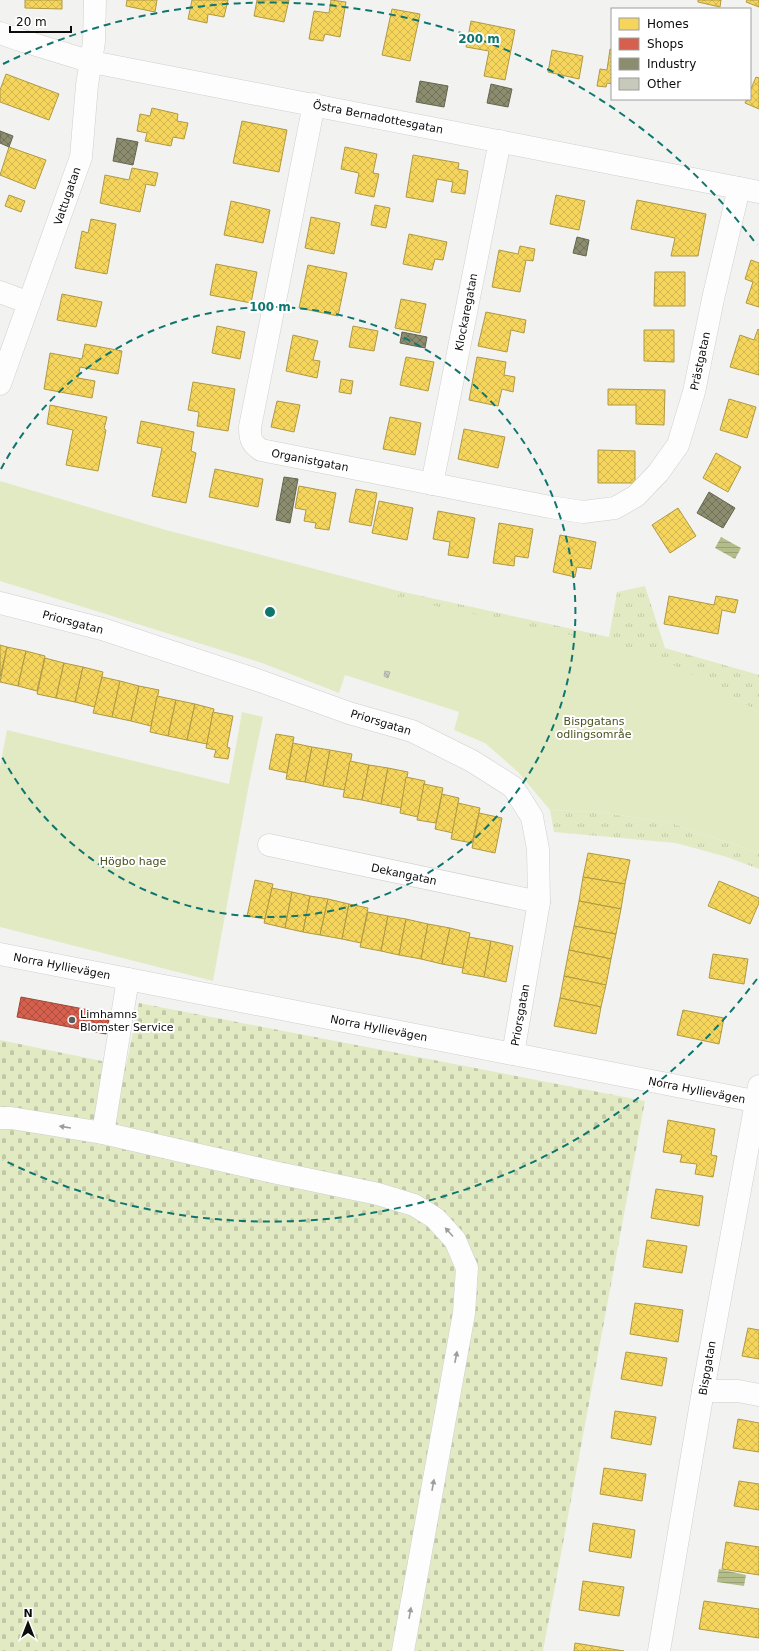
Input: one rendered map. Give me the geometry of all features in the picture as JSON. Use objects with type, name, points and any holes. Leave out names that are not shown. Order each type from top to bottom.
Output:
[{"type":"street","name":"Vattugatan","points":[[0,384],[81,157],[94,42],[95,0]]},
{"type":"street","name":"Östra Bernadottesgatan","points":[[0,33],[92,62],[314,104],[749,190]]},
{"type":"street","name":"Organistgatan","points":[[314,104],[250,428],[252,443],[261,450],[550,507],[582,512],[615,508]]},
{"type":"street","name":"Klockaregatan","points":[[432,484],[500,141]]},
{"type":"street","name":"Prästgatan","points":[[615,508],[636,496],[658,473],[678,446],[694,392],[713,299],[749,190]]},
{"type":"street","points":[[0,292],[29,303]]},
{"type":"street","name":"Priorsgatan","points":[[0,603],[102,629],[260,681],[349,713],[412,731],[472,761],[513,787],[532,817],[538,850],[539,902],[513,1054]]},
{"type":"street","name":"Dekangatan","points":[[269,845],[539,902]]},
{"type":"street","name":"Norra Hyllievägen","points":[[0,954],[513,1054],[758,1097]]},
{"type":"street","points":[[104,1133],[128,979]]},
{"type":"street","name":"Bispgatan","points":[[659,1651],[703,1391],[758,1097]]},
{"type":"street","points":[[0,1118],[11,1118],[104,1133],[273,1172],[378,1194],[414,1205],[435,1218],[455,1240],[467,1268],[464,1313],[403,1651]]},
{"type":"street","points":[[703,1391],[738,1391],[759,1395]]},
{"type":"green space","name":"Bispgatans odlingsområe","points":[[0,481],[166,530],[399,591],[398,598],[649,652],[732,696],[759,713],[759,853],[671,823],[598,812],[550,810],[518,772],[485,743],[454,730],[459,712],[345,675],[339,693],[262,663],[0,581]]},
{"type":"green space","points":[[645,586],[665,648],[759,675],[759,713],[732,696],[397,598],[399,591],[609,637],[617,592]]},
{"type":"green space","name":"Högbo hage","points":[[242,712],[263,717],[249,784],[213,981],[0,927],[0,766],[7,730],[229,784]]},
{"type":"green space","points":[[550,810],[598,812],[671,823],[759,853],[759,869],[727,857],[676,843],[554,832]]},
{"type":"green space","points":[[139,1003],[645,1101],[543,1651],[0,1651],[0,1040],[126,1066]]},
{"type":"shaded area","points":[[721,537],[741,548],[735,559],[715,548]]},
{"type":"shaded area","points":[[719,1569],[746,1575],[744,1586],[717,1582]]},
{"type":"building: Homes","points":[[25,0],[62,0],[62,9],[25,8]]},
{"type":"building: Homes","points":[[127,0],[157,0],[155,12],[126,6]]},
{"type":"building: Homes","points":[[192,0],[228,0],[224,17],[208,14],[207,23],[188,19]]},
{"type":"building: Homes","points":[[257,0],[289,0],[284,22],[254,16]]},
{"type":"building: Homes","points":[[331,0],[346,2],[340,37],[325,34],[323,41],[309,39],[314,11],[329,13]]},
{"type":"building: Homes","points":[[698,0],[721,0],[720,7],[698,2]]},
{"type":"building: Homes","points":[[747,0],[759,0],[759,7],[746,2]]},
{"type":"building: Homes","points":[[392,9],[420,14],[410,61],[382,55]]},
{"type":"building: Homes","points":[[471,21],[515,30],[505,80],[484,76],[489,51],[466,47]]},
{"type":"building: Homes","points":[[610,49],[611,84],[607,83],[606,87],[597,86],[600,69],[607,70]]},
{"type":"building: Homes","points":[[552,50],[583,56],[579,79],[548,72]]},
{"type":"building: Homes","points":[[6,74],[59,94],[49,120],[0,102],[0,90]]},
{"type":"building: Homes","points":[[756,77],[759,78],[759,109],[745,103],[746,100],[751,100],[751,89]]},
{"type":"building: Homes","points":[[152,108],[178,114],[177,121],[188,123],[184,139],[173,137],[171,146],[145,141],[147,133],[137,131],[140,114],[150,116]]},
{"type":"building: Homes","points":[[242,121],[287,130],[279,172],[233,163]]},
{"type":"building: Homes","points":[[9,147],[46,160],[35,189],[0,175]]},
{"type":"building: Homes","points":[[345,147],[377,154],[373,173],[379,174],[374,197],[355,193],[359,173],[341,169]]},
{"type":"building: Homes","points":[[413,155],[459,163],[458,169],[468,171],[465,194],[451,192],[453,182],[437,179],[433,202],[406,197]]},
{"type":"building: Homes","points":[[132,168],[158,173],[155,186],[146,184],[140,212],[100,203],[105,175],[129,180]]},
{"type":"building: Homes","points":[[9,195],[25,201],[21,212],[5,206]]},
{"type":"building: Homes","points":[[556,195],[585,201],[579,230],[550,224]]},
{"type":"building: Homes","points":[[637,200],[706,214],[698,256],[671,256],[675,238],[631,229]]},
{"type":"building: Homes","points":[[231,201],[270,210],[263,243],[224,235]]},
{"type":"building: Homes","points":[[375,205],[390,208],[386,228],[371,225]]},
{"type":"building: Homes","points":[[311,217],[340,223],[334,254],[305,248]]},
{"type":"building: Homes","points":[[91,219],[116,224],[107,274],[75,268],[82,231],[88,233]]},
{"type":"building: Homes","points":[[409,234],[447,242],[443,260],[435,259],[432,270],[403,264]]},
{"type":"building: Homes","points":[[520,246],[535,249],[533,261],[526,260],[520,292],[492,287],[499,250],[518,254]]},
{"type":"building: Homes","points":[[751,260],[759,263],[759,307],[746,303],[753,282],[745,279]]},
{"type":"building: Homes","points":[[216,264],[257,272],[251,303],[210,295]]},
{"type":"building: Homes","points":[[308,265],[347,273],[338,316],[299,308]]},
{"type":"building: Homes","points":[[655,272],[685,272],[685,306],[654,306]]},
{"type":"building: Homes","points":[[62,294],[102,302],[96,327],[57,320]]},
{"type":"building: Homes","points":[[401,299],[426,304],[420,333],[395,328]]},
{"type":"building: Homes","points":[[486,312],[526,320],[524,333],[511,330],[507,352],[478,346]]},
{"type":"building: Homes","points":[[217,326],[245,332],[240,359],[212,353]]},
{"type":"building: Homes","points":[[353,326],[378,331],[374,351],[349,347]]},
{"type":"building: Homes","points":[[758,329],[759,375],[730,367],[740,335],[754,340]]},
{"type":"building: Homes","points":[[644,330],[674,330],[674,362],[644,361]]},
{"type":"building: Homes","points":[[293,335],[318,341],[313,360],[320,361],[317,378],[286,371]]},
{"type":"building: Homes","points":[[85,344],[122,351],[118,374],[80,367],[78,378],[95,381],[92,398],[44,389],[50,353],[82,359]]},
{"type":"building: Homes","points":[[406,357],[434,362],[428,391],[400,385]]},
{"type":"building: Homes","points":[[477,357],[506,362],[504,375],[515,377],[513,392],[502,389],[498,406],[469,400]]},
{"type":"building: Homes","points":[[341,379],[353,381],[351,394],[339,392]]},
{"type":"building: Homes","points":[[193,382],[235,389],[228,431],[197,426],[199,412],[188,410]]},
{"type":"building: Homes","points":[[608,389],[665,390],[664,425],[636,424],[636,405],[608,405]]},
{"type":"building: Homes","points":[[729,399],[756,407],[747,438],[720,430]]},
{"type":"building: Homes","points":[[277,401],[300,405],[294,432],[271,427]]},
{"type":"building: Homes","points":[[50,405],[107,417],[98,471],[66,465],[73,430],[47,424]]},
{"type":"building: Homes","points":[[390,417],[421,423],[415,455],[383,449]]},
{"type":"building: Homes","points":[[141,421],[194,432],[191,451],[196,453],[186,503],[152,496],[162,448],[137,443]]},
{"type":"building: Homes","points":[[464,429],[505,437],[498,468],[458,459]]},
{"type":"building: Homes","points":[[598,450],[635,451],[635,483],[598,483]]},
{"type":"building: Homes","points":[[716,453],[741,467],[728,492],[703,478]]},
{"type":"building: Homes","points":[[215,469],[263,479],[258,507],[209,497]]},
{"type":"building: Homes","points":[[299,486],[336,493],[329,530],[315,528],[316,523],[304,521],[306,510],[295,508]]},
{"type":"building: Homes","points":[[356,489],[377,493],[371,526],[349,522]]},
{"type":"building: Homes","points":[[379,501],[413,508],[407,540],[372,533]]},
{"type":"building: Homes","points":[[678,508],[696,536],[670,553],[652,525]]},
{"type":"building: Homes","points":[[438,511],[475,518],[468,558],[448,555],[450,542],[433,539]]},
{"type":"building: Homes","points":[[499,523],[533,529],[528,558],[515,556],[514,566],[493,563]]},
{"type":"building: Homes","points":[[560,535],[596,542],[591,569],[577,567],[575,577],[553,572]]},
{"type":"building: Homes","points":[[669,596],[714,605],[716,596],[738,600],[735,613],[722,610],[718,634],[664,624]]},
{"type":"building: Homes","points":[[0,645],[7,647],[0,677]]},
{"type":"building: Homes","points":[[7,647],[26,651],[18,686],[0,682]]},
{"type":"building: Homes","points":[[26,651],[45,656],[37,691],[18,686]]},
{"type":"building: Homes","points":[[45,658],[64,663],[56,698],[37,694]]},
{"type":"building: Homes","points":[[64,663],[83,667],[75,702],[56,698]]},
{"type":"building: Homes","points":[[83,667],[103,672],[95,707],[75,702]]},
{"type":"building: Homes","points":[[102,677],[120,681],[112,717],[93,713]]},
{"type":"building: Homes","points":[[120,681],[139,686],[131,721],[112,717]]},
{"type":"building: Homes","points":[[139,686],[159,690],[151,726],[131,721]]},
{"type":"building: Homes","points":[[157,696],[176,700],[168,736],[150,732]]},
{"type":"building: Homes","points":[[176,700],[195,704],[187,740],[168,736]]},
{"type":"building: Homes","points":[[195,704],[214,709],[207,744],[187,740]]},
{"type":"building: Homes","points":[[213,712],[233,716],[227,747],[230,748],[228,759],[214,757],[216,750],[206,748]]},
{"type":"building: Homes","points":[[276,734],[294,737],[287,773],[269,769]]},
{"type":"building: Homes","points":[[293,743],[312,747],[305,782],[286,779]]},
{"type":"building: Homes","points":[[312,747],[330,750],[323,786],[305,782]]},
{"type":"building: Homes","points":[[330,750],[352,754],[345,790],[323,786]]},
{"type":"building: Homes","points":[[350,761],[369,765],[362,800],[343,797]]},
{"type":"building: Homes","points":[[369,765],[388,768],[381,804],[362,800]]},
{"type":"building: Homes","points":[[388,768],[408,772],[401,808],[381,804]]},
{"type":"building: Homes","points":[[406,777],[425,781],[418,817],[400,813]]},
{"type":"building: Homes","points":[[424,784],[443,788],[436,823],[417,820]]},
{"type":"building: Homes","points":[[442,794],[459,798],[453,833],[435,829]]},
{"type":"building: Homes","points":[[458,803],[480,808],[472,843],[451,839]]},
{"type":"building: Homes","points":[[479,813],[502,818],[495,853],[472,848]]},
{"type":"building: Homes","points":[[588,853],[630,860],[625,884],[583,877]]},
{"type":"building: Homes","points":[[583,877],[625,884],[621,909],[579,901]]},
{"type":"building: Homes","points":[[255,880],[273,884],[265,919],[247,916]]},
{"type":"building: Homes","points":[[719,881],[759,898],[759,903],[750,924],[708,906]]},
{"type":"building: Homes","points":[[272,888],[292,892],[285,928],[264,923]]},
{"type":"building: Homes","points":[[292,892],[310,896],[303,932],[285,928]]},
{"type":"building: Homes","points":[[310,896],[328,899],[320,935],[303,932]]},
{"type":"building: Homes","points":[[328,899],[349,904],[342,939],[320,935]]},
{"type":"building: Homes","points":[[579,901],[621,909],[616,934],[574,926]]},
{"type":"building: Homes","points":[[349,904],[368,908],[361,943],[342,939]]},
{"type":"building: Homes","points":[[368,912],[388,916],[381,951],[360,947]]},
{"type":"building: Homes","points":[[388,916],[406,919],[399,955],[381,951]]},
{"type":"building: Homes","points":[[406,919],[428,924],[421,959],[399,955]]},
{"type":"building: Homes","points":[[428,924],[450,928],[442,964],[421,959]]},
{"type":"building: Homes","points":[[574,926],[616,934],[611,959],[569,950]]},
{"type":"building: Homes","points":[[450,928],[470,933],[463,968],[442,964]]},
{"type":"building: Homes","points":[[469,937],[491,941],[484,977],[462,973]]},
{"type":"building: Homes","points":[[491,941],[513,946],[506,982],[484,977]]},
{"type":"building: Homes","points":[[569,950],[611,959],[606,985],[564,976]]},
{"type":"building: Homes","points":[[713,954],[748,959],[744,984],[709,978]]},
{"type":"building: Homes","points":[[564,976],[606,985],[601,1007],[560,998]]},
{"type":"building: Homes","points":[[560,998],[601,1007],[596,1034],[554,1026]]},
{"type":"building: Homes","points":[[683,1010],[724,1018],[719,1044],[677,1035]]},
{"type":"building: Homes","points":[[668,1120],[715,1129],[711,1155],[717,1156],[713,1177],[695,1174],[697,1164],[680,1162],[682,1155],[663,1152]]},
{"type":"building: Homes","points":[[656,1189],[703,1196],[699,1226],[651,1218]]},
{"type":"building: Homes","points":[[647,1240],[687,1246],[682,1273],[643,1267]]},
{"type":"building: Homes","points":[[635,1303],[683,1310],[678,1342],[630,1334]]},
{"type":"building: Homes","points":[[748,1328],[759,1330],[759,1359],[742,1356]]},
{"type":"building: Homes","points":[[626,1352],[667,1358],[662,1386],[621,1379]]},
{"type":"building: Homes","points":[[615,1411],[656,1417],[651,1445],[611,1438]]},
{"type":"building: Homes","points":[[738,1419],[759,1423],[759,1452],[733,1448]]},
{"type":"building: Homes","points":[[604,1468],[646,1474],[642,1501],[600,1494]]},
{"type":"building: Homes","points":[[739,1481],[759,1484],[759,1510],[734,1506]]},
{"type":"building: Homes","points":[[593,1523],[635,1530],[631,1558],[589,1551]]},
{"type":"building: Homes","points":[[726,1542],[759,1547],[759,1575],[722,1569]]},
{"type":"building: Homes","points":[[583,1581],[624,1587],[619,1616],[579,1610]]},
{"type":"building: Homes","points":[[704,1601],[759,1609],[759,1638],[699,1629]]},
{"type":"building: Homes","points":[[575,1643],[624,1651],[574,1651]]},
{"type":"building: Shops","points":[[21,997],[110,1014],[106,1034],[17,1017]]},
{"type":"building: Industry","points":[[420,81],[448,86],[444,107],[416,102]]},
{"type":"building: Industry","points":[[491,84],[512,89],[508,107],[487,103]]},
{"type":"building: Industry","points":[[0,131],[13,136],[9,147],[0,143]]},
{"type":"building: Industry","points":[[117,138],[138,142],[133,165],[113,161]]},
{"type":"building: Industry","points":[[577,237],[589,240],[586,256],[573,253]]},
{"type":"building: Industry","points":[[402,332],[427,337],[425,348],[400,343]]},
{"type":"building: Industry","points":[[284,477],[298,479],[290,523],[276,520]]},
{"type":"building: Industry","points":[[709,492],[735,508],[723,528],[697,513]]},
{"type":"building: Other","points":[[385,671],[390,672],[388,678],[384,676]]},
{"type":"place","name":"Limhamns Blomster Service","points":[[72,1020]]}]
